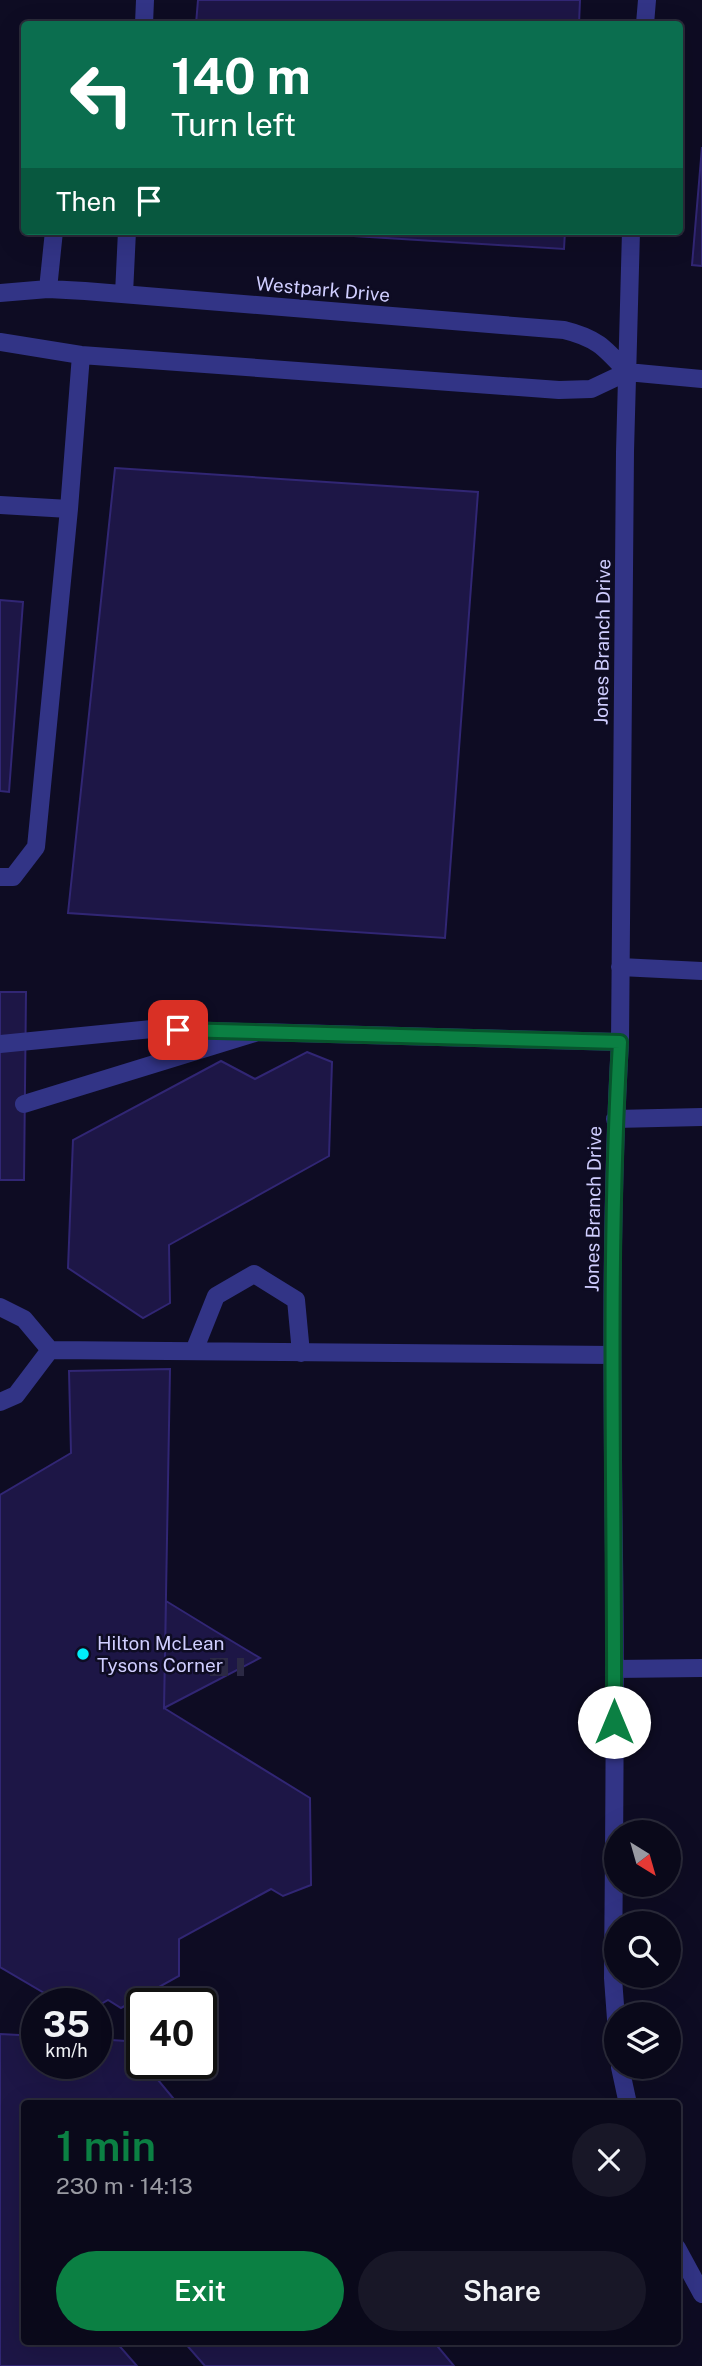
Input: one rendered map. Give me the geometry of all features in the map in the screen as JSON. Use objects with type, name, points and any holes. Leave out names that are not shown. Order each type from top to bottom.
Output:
[{"type":"street","points":[[144,21],[145,0]]},
{"type":"street","points":[[645,21],[647,0]]},
{"type":"street","points":[[48,289],[54,235]]},
{"type":"street","points":[[124,294],[127,235]]},
{"type":"street","name":"Jones Branch Drive","points":[[615,2002],[612,1355],[615,1119],[620,1042],[631,235]]},
{"type":"street","name":"Westpark Drive","points":[[0,293],[48,289],[564,330],[588,336],[627,372]]},
{"type":"street","points":[[0,342],[81,355],[559,390],[591,389],[627,372],[702,379]]},
{"type":"street","points":[[0,877],[13,877],[36,847],[81,355]]},
{"type":"street","points":[[0,505],[69,509]]},
{"type":"street","points":[[620,967],[702,971]]},
{"type":"street","points":[[0,1044],[152,1029],[620,1042]]},
{"type":"street","points":[[24,1104],[258,1032]]},
{"type":"street","points":[[615,1119],[702,1117]]},
{"type":"street","points":[[194,1351],[216,1296],[254,1274],[296,1300],[301,1353]]},
{"type":"street","points":[[0,1307],[24,1319],[50,1350],[612,1355]]},
{"type":"street","points":[[0,1402],[16,1395],[50,1350]]},
{"type":"street","points":[[614,1669],[702,1668]]},
{"type":"street","points":[[623,2079],[627,2100]]},
{"type":"street","points":[[681,2255],[702,2294]]},
{"type":"building","points":[[198,0],[580,0],[579,21],[196,21]]},
{"type":"building","points":[[702,147],[702,266],[692,265]]},
{"type":"building","points":[[338,235],[565,235],[564,249]]},
{"type":"building","points":[[115,468],[478,492],[445,938],[68,913]]},
{"type":"building","points":[[0,600],[23,602],[9,792],[0,791]]},
{"type":"building","points":[[0,992],[26,992],[24,1180],[0,1180]]},
{"type":"building","points":[[307,1052],[332,1062],[329,1156],[169,1245],[170,1303],[143,1318],[68,1268],[73,1140],[221,1061],[255,1079]]},
{"type":"building","name":"Hilton McLean Tysons Corner","points":[[170,1369],[164,1708],[310,1798],[311,1885],[283,1896],[271,1889],[179,1939],[179,1976],[157,1988],[126,1988],[126,2005],[121,2008],[112,2002],[112,1988],[36,1988],[0,1967],[0,1495],[71,1453],[69,1371]]},
{"type":"building","points":[[166,1601],[215,1631],[260,1658],[164,1708]]},
{"type":"building","points":[[0,2034],[21,2035],[21,2079],[112,2079],[112,2040],[126,2041],[126,2079],[157,2079],[175,2100],[21,2100],[21,2345],[119,2345],[137,2366],[0,2366]]},
{"type":"building","points":[[187,2345],[436,2345],[454,2366],[205,2366]]},
{"type":"tunnel","points":[[210,1667],[244,1667]]},
{"type":"place","name":"Hilton McLean Tysons Corner","points":[[83,1654]]},
{"type":"route","points":[[178,1030],[620,1042],[615,1119],[612,1331],[614,1722]]}]
